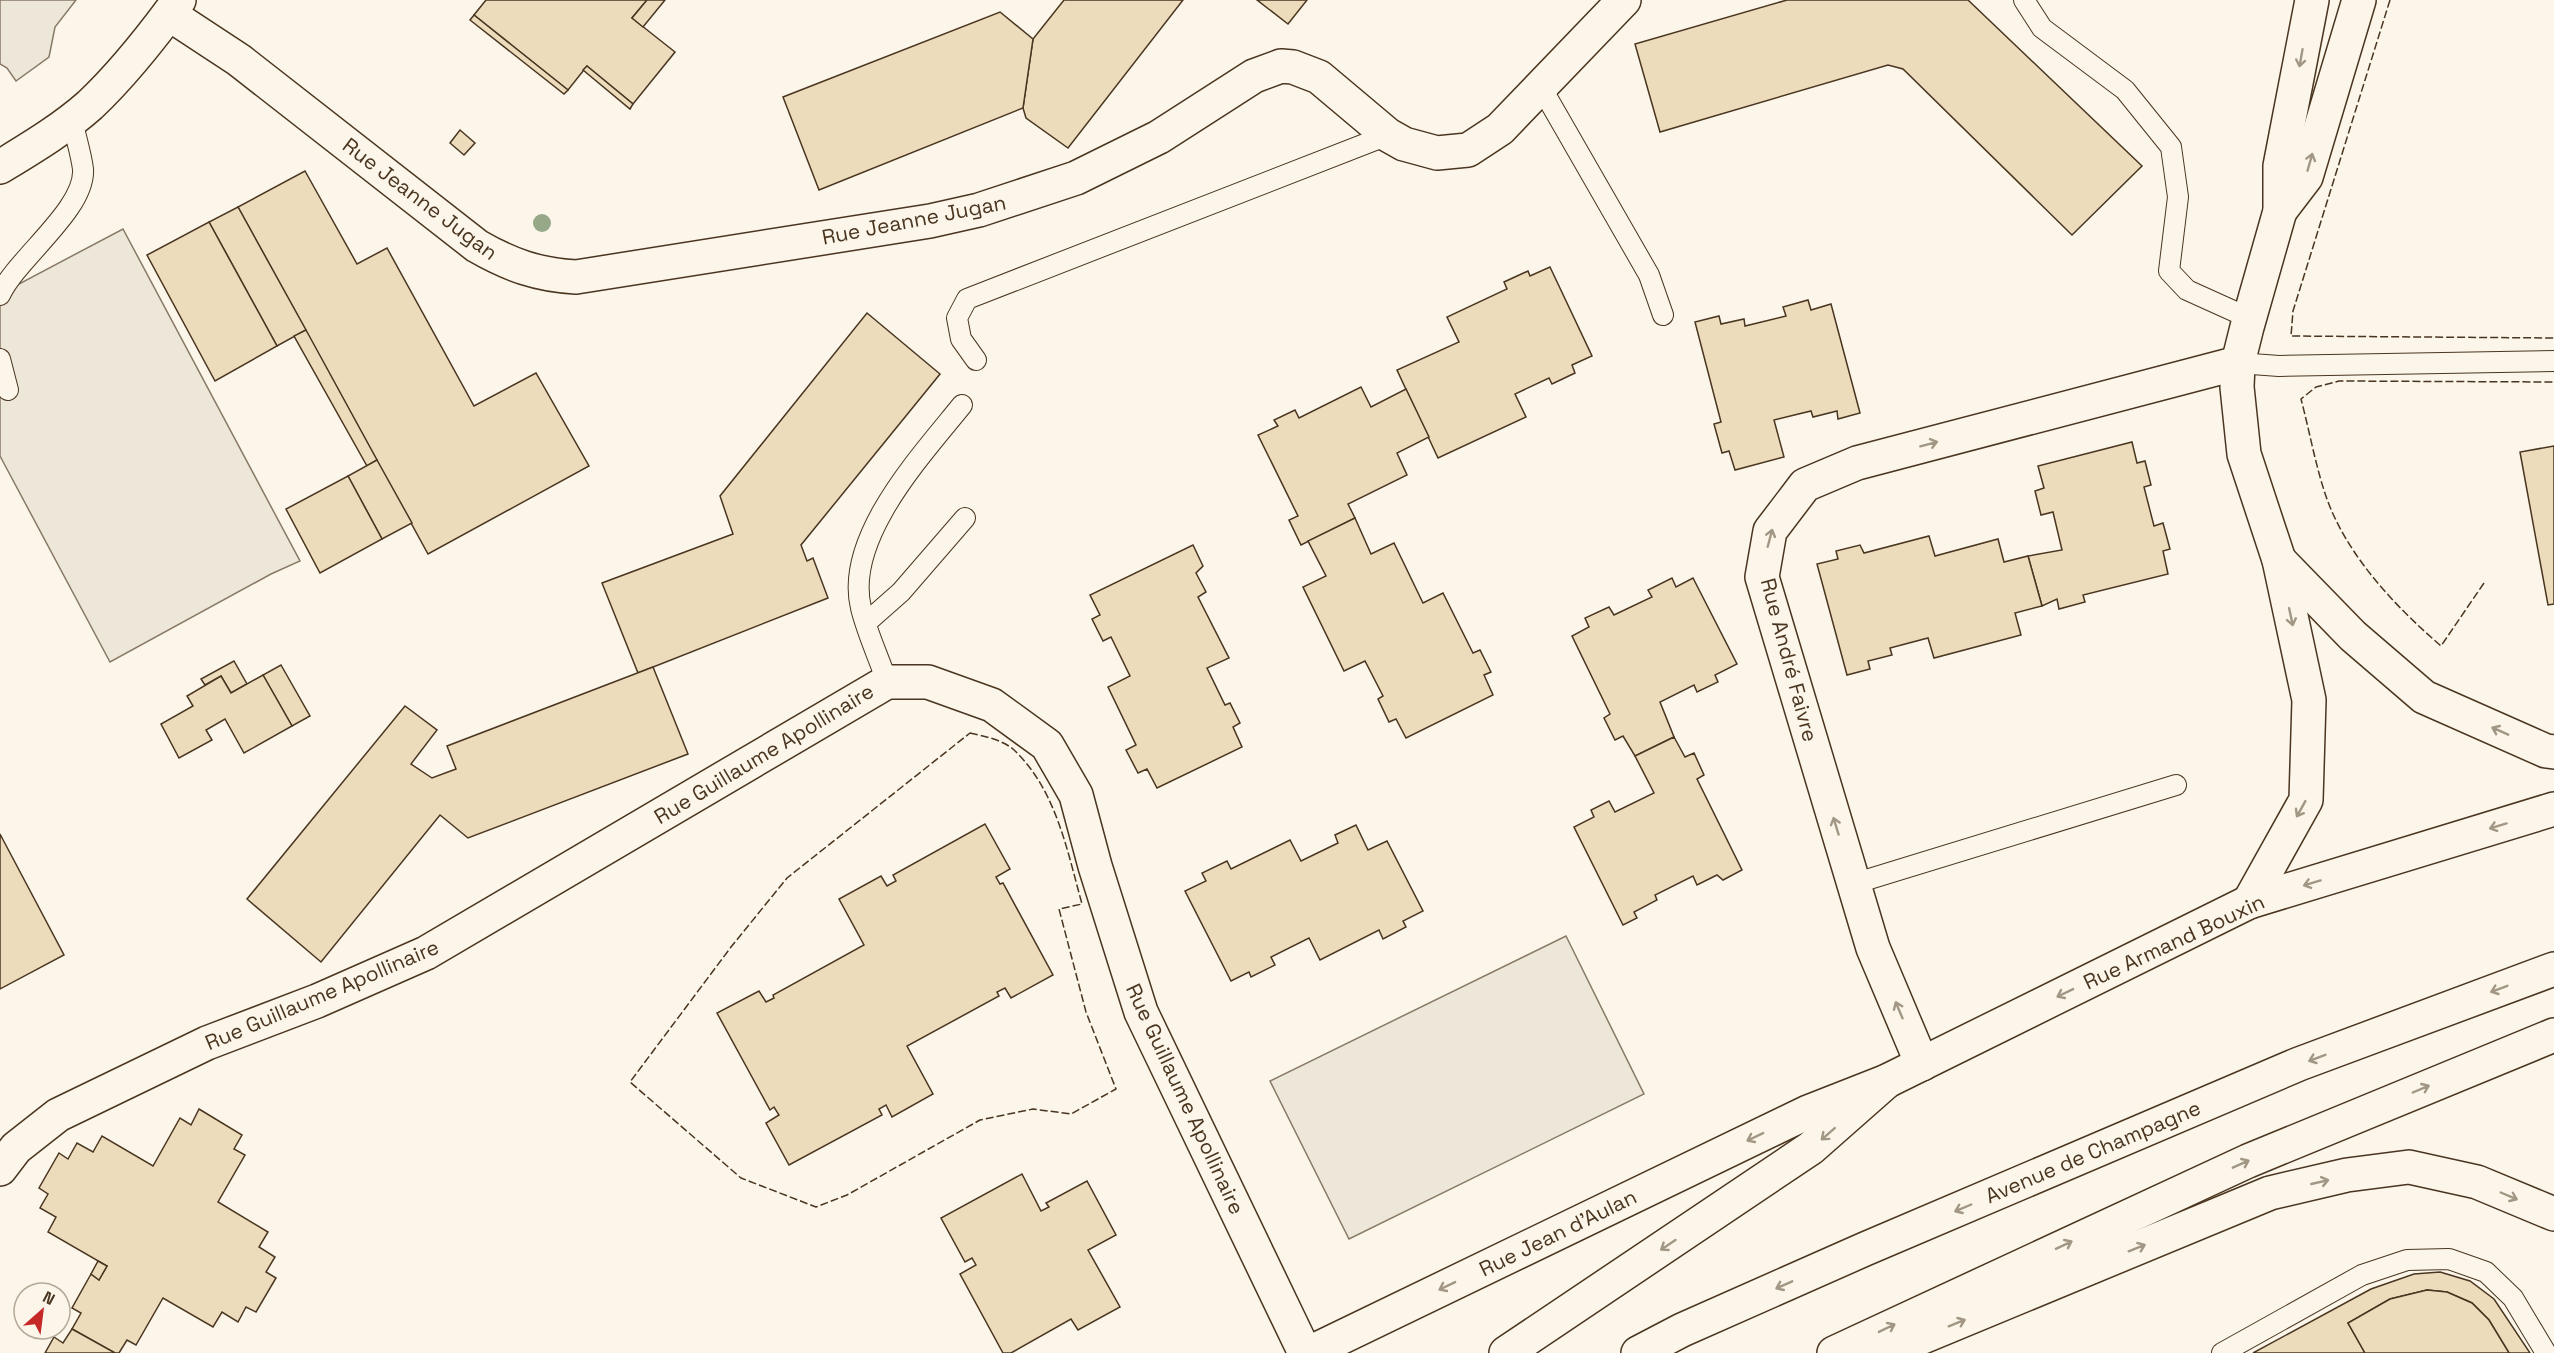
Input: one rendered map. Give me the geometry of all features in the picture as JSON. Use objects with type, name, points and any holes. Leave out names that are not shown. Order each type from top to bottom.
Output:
[{"type":"street","name":"Rue Jeanne Jugan","points":[[174,7],[477,246],[506,263],[531,272],[576,277],[930,221],[989,207],[1076,178],[1123,157],[1190,119],[1254,76],[1281,66],[1319,76],[1388,135],[1404,144],[1437,153],[1468,150],[1500,129],[1624,0]]},
{"type":"street","points":[[2249,902],[2306,800],[2309,700],[2281,577],[2244,454],[2237,387],[2238,363],[2280,211],[2280,166],[2312,0]]},
{"type":"street","points":[[2280,211],[2306,177],[2359,0]]},
{"type":"street","points":[[0,167],[90,105],[143,49],[174,7]]},
{"type":"street","name":"Rue André Faivre","points":[[1922,1064],[1873,948],[1762,577],[1770,531],[1805,485],[1857,463],[2238,363]]},
{"type":"street","points":[[2281,577],[2424,697],[2546,751],[2554,752]]},
{"type":"street","name":"Rue Guillaume Apollinaire","points":[[0,1169],[16,1148],[58,1115],[207,1043],[317,1001],[426,953],[887,682],[928,682],[992,705],[1047,745],[1076,795],[1095,866],[1141,1012],[1307,1353]]},
{"type":"street","name":"Rue Armand Bouxin","points":[[1808,1112],[1887,1081],[2249,902],[2554,809]]},
{"type":"street","name":"Avenue de Champagne","points":[[1638,1353],[1682,1330],[2299,1064],[2554,969]]},
{"type":"street","points":[[1834,1353],[2248,1161],[2554,1035]]},
{"type":"street","points":[[1506,1353],[1811,1148],[1887,1081]]},
{"type":"street","name":"Rue Jean d'Aulan","points":[[1307,1353],[1808,1112]]},
{"type":"street","points":[[1884,1353],[2270,1193],[2347,1175],[2409,1167],[2477,1182],[2554,1214]]},
{"type":"lane","points":[[2024,0],[2042,28],[2125,90],[2171,147],[2178,197],[2169,271],[2187,290],[2249,318]]},
{"type":"lane","points":[[1541,87],[1649,274],[1663,315]]},
{"type":"lane","points":[[0,295],[6,281],[49,234],[80,189],[83,170],[72,119]]},
{"type":"lane","points":[[976,360],[961,339],[957,318],[968,299],[1388,135]]},
{"type":"lane","points":[[0,359],[8,390]]},
{"type":"lane","points":[[2238,363],[2279,366],[2554,361]]},
{"type":"lane","points":[[887,682],[861,607],[860,567],[876,524],[910,470],[962,405]]},
{"type":"lane","points":[[867,622],[901,592],[965,518]]},
{"type":"lane","points":[[1853,884],[2176,785]]},
{"type":"lane","points":[[2222,1353],[2362,1275],[2407,1260],[2449,1259],[2486,1272],[2514,1298],[2546,1353]]},
{"type":"shaded area","points":[[0,0],[76,0],[55,27],[49,57],[16,81],[7,68],[0,64]]},
{"type":"shaded area","points":[[123,229],[300,561],[271,574],[110,662],[0,456],[0,294]]},
{"type":"shaded area","points":[[1566,936],[1644,1094],[1349,1239],[1270,1081]]},
{"type":"building","points":[[486,0],[647,0],[632,18],[675,52],[633,104],[587,66],[568,90],[474,15]]},
{"type":"building","points":[[647,0],[665,0],[643,27],[632,18]]},
{"type":"building","points":[[1064,0],[1183,0],[1068,148],[1026,118],[1023,108],[1033,39]]},
{"type":"building","points":[[1257,0],[1307,0],[1288,24]]},
{"type":"building","points":[[1787,0],[1968,0],[2142,166],[2072,235],[1903,69],[1888,65],[1660,132],[1635,44]]},
{"type":"building","points":[[1000,12],[1033,39],[1023,108],[819,190],[783,97]]},
{"type":"building","points":[[474,15],[568,90],[564,94],[470,20]]},
{"type":"building","points":[[587,66],[633,104],[630,109],[583,70]]},
{"type":"building","points":[[460,130],[475,143],[464,155],[450,143]]},
{"type":"building","points":[[305,171],[357,264],[387,248],[474,406],[536,373],[589,466],[428,554],[238,207]]},
{"type":"building","points":[[238,207],[306,330],[277,346],[209,222]]},
{"type":"building","points":[[209,222],[277,346],[215,381],[147,255]]},
{"type":"building","points":[[1550,267],[1592,356],[1572,365],[1575,373],[1552,384],[1549,378],[1515,394],[1526,417],[1438,458],[1397,370],[1459,342],[1447,317],[1507,289],[1504,282],[1528,271],[1530,276]]},
{"type":"building","points":[[1808,300],[1811,310],[1831,304],[1860,413],[1838,419],[1837,411],[1813,417],[1811,411],[1774,420],[1784,457],[1735,470],[1729,451],[1722,453],[1714,424],[1721,422],[1695,322],[1719,316],[1721,324],[1744,319],[1745,326],[1786,316],[1783,307]]},
{"type":"building","points":[[867,313],[940,374],[801,545],[807,561],[813,558],[828,598],[638,673],[602,583],[733,534],[720,496]]},
{"type":"building","points":[[306,330],[377,460],[367,466],[294,336]]},
{"type":"building","points":[[1361,387],[1371,407],[1406,389],[1429,437],[1397,453],[1407,475],[1348,504],[1355,518],[1301,545],[1289,520],[1298,516],[1258,435],[1278,426],[1274,420],[1295,410],[1299,418]]},
{"type":"building","points":[[2132,442],[2137,463],[2145,461],[2151,485],[2144,487],[2154,526],[2163,523],[2170,549],[2163,551],[2168,574],[2083,595],[2085,602],[2059,609],[2057,599],[2042,606],[2028,556],[2062,550],[2053,512],[2041,515],[2035,491],[2044,488],[2038,466]]},
{"type":"building","points":[[2554,446],[2554,604],[2548,605],[2520,452]]},
{"type":"building","points":[[377,460],[412,523],[382,539],[348,476]]},
{"type":"building","points":[[348,476],[382,539],[320,573],[286,509]]},
{"type":"building","points":[[1355,518],[1371,554],[1394,543],[1423,603],[1443,593],[1473,653],[1480,650],[1491,672],[1484,675],[1493,695],[1406,738],[1396,719],[1389,722],[1378,699],[1383,696],[1365,661],[1344,671],[1303,587],[1326,576],[1308,541]]},
{"type":"building","points":[[1929,536],[1935,556],[1998,539],[2004,562],[2028,556],[2042,606],[2015,613],[2021,635],[1934,658],[1928,638],[1890,648],[1892,655],[1868,661],[1870,669],[1847,675],[1817,564],[1838,559],[1836,551],[1860,545],[1864,553]]},
{"type":"building","points":[[1193,545],[1203,566],[1196,573],[1206,592],[1198,597],[1229,658],[1207,668],[1225,705],[1230,703],[1240,723],[1233,727],[1242,747],[1157,788],[1147,769],[1138,773],[1126,750],[1136,745],[1108,687],[1130,676],[1111,637],[1103,641],[1092,619],[1100,615],[1090,595]]},
{"type":"building","points":[[1672,578],[1676,587],[1693,578],[1737,664],[1715,675],[1718,682],[1697,692],[1694,685],[1660,702],[1674,737],[1635,756],[1623,736],[1615,740],[1604,718],[1610,714],[1572,636],[1589,627],[1585,618],[1609,607],[1614,615],[1652,597],[1648,590]]},
{"type":"building","points":[[234,661],[247,684],[231,693],[221,676],[205,685],[201,679]]},
{"type":"building","points":[[281,665],[310,716],[292,726],[263,675]]},
{"type":"building","points":[[653,667],[688,754],[468,838],[440,815],[321,962],[247,899],[405,706],[437,730],[411,764],[432,778],[456,769],[447,746]]},
{"type":"building","points":[[263,675],[292,726],[244,753],[225,719],[206,730],[212,740],[179,758],[161,724],[193,706],[187,696],[221,676],[231,693]]},
{"type":"building","points":[[1674,737],[1685,757],[1694,753],[1704,775],[1697,779],[1742,870],[1723,880],[1717,875],[1697,885],[1693,876],[1655,895],[1657,900],[1634,912],[1637,918],[1623,925],[1574,827],[1594,817],[1591,810],[1609,801],[1615,812],[1654,793],[1635,756]]},
{"type":"building","points":[[985,824],[1010,869],[996,877],[1000,884],[1003,883],[1053,975],[1011,998],[1005,988],[997,992],[999,996],[907,1046],[933,1094],[892,1117],[886,1105],[879,1109],[882,1115],[789,1165],[766,1123],[779,1115],[774,1107],[770,1110],[717,1013],[759,991],[766,1002],[774,998],[773,995],[864,945],[839,899],[881,876],[887,886],[896,881],[893,875]]},
{"type":"building","points":[[1356,825],[1368,850],[1387,841],[1423,911],[1403,921],[1406,927],[1383,939],[1379,930],[1320,960],[1309,938],[1271,957],[1275,965],[1251,977],[1249,972],[1231,981],[1185,891],[1206,881],[1202,873],[1227,861],[1231,869],[1290,840],[1301,861],[1338,843],[1335,835]]},
{"type":"building","points":[[0,834],[64,955],[0,989]]},
{"type":"building","points":[[199,1109],[242,1135],[234,1149],[245,1155],[218,1202],[268,1232],[259,1247],[275,1257],[266,1272],[276,1278],[256,1312],[246,1307],[238,1322],[222,1312],[213,1327],[163,1298],[136,1345],[127,1340],[119,1353],[115,1353],[72,1329],[81,1313],[72,1308],[91,1274],[99,1280],[107,1266],[48,1232],[56,1217],[40,1208],[48,1194],[39,1188],[59,1153],[68,1159],[77,1143],[93,1152],[102,1136],[153,1166],[180,1118],[191,1125]]},
{"type":"building","points":[[1022,1174],[1041,1211],[1049,1207],[1046,1203],[1087,1181],[1116,1235],[1088,1250],[1120,1307],[1078,1330],[1071,1319],[1011,1353],[1003,1353],[960,1274],[976,1265],[972,1258],[965,1262],[941,1218]]},
{"type":"building","points":[[98,1261],[107,1266],[99,1280],[91,1274]]},
{"type":"building","points":[[2440,1272],[2470,1281],[2494,1299],[2530,1353],[2509,1353],[2489,1320],[2472,1303],[2447,1292],[2427,1290],[2390,1299],[2348,1323],[2365,1353],[2253,1353],[2371,1289],[2414,1274]]},
{"type":"building","points":[[2427,1290],[2447,1292],[2472,1303],[2489,1320],[2509,1353],[2365,1353],[2348,1323],[2390,1299]]},
{"type":"building","points":[[72,1329],[115,1353],[45,1353],[52,1341],[63,1343],[72,1341]]},
{"type":"fence","points":[[2390,0],[2293,311],[2291,336],[2554,338]]},
{"type":"fence","points":[[2484,583],[2441,646],[2407,615],[2376,581],[2337,523],[2320,477],[2301,399],[2316,387],[2339,381],[2554,382]]},
{"type":"fence","points":[[970,733],[998,741],[1013,749],[1028,765],[1050,801],[1065,842],[1082,904],[1059,909],[1086,1012],[1116,1089],[1071,1114],[1033,1109],[980,1120],[847,1195],[816,1207],[741,1178],[630,1082],[731,947],[787,878],[970,733]]}]
